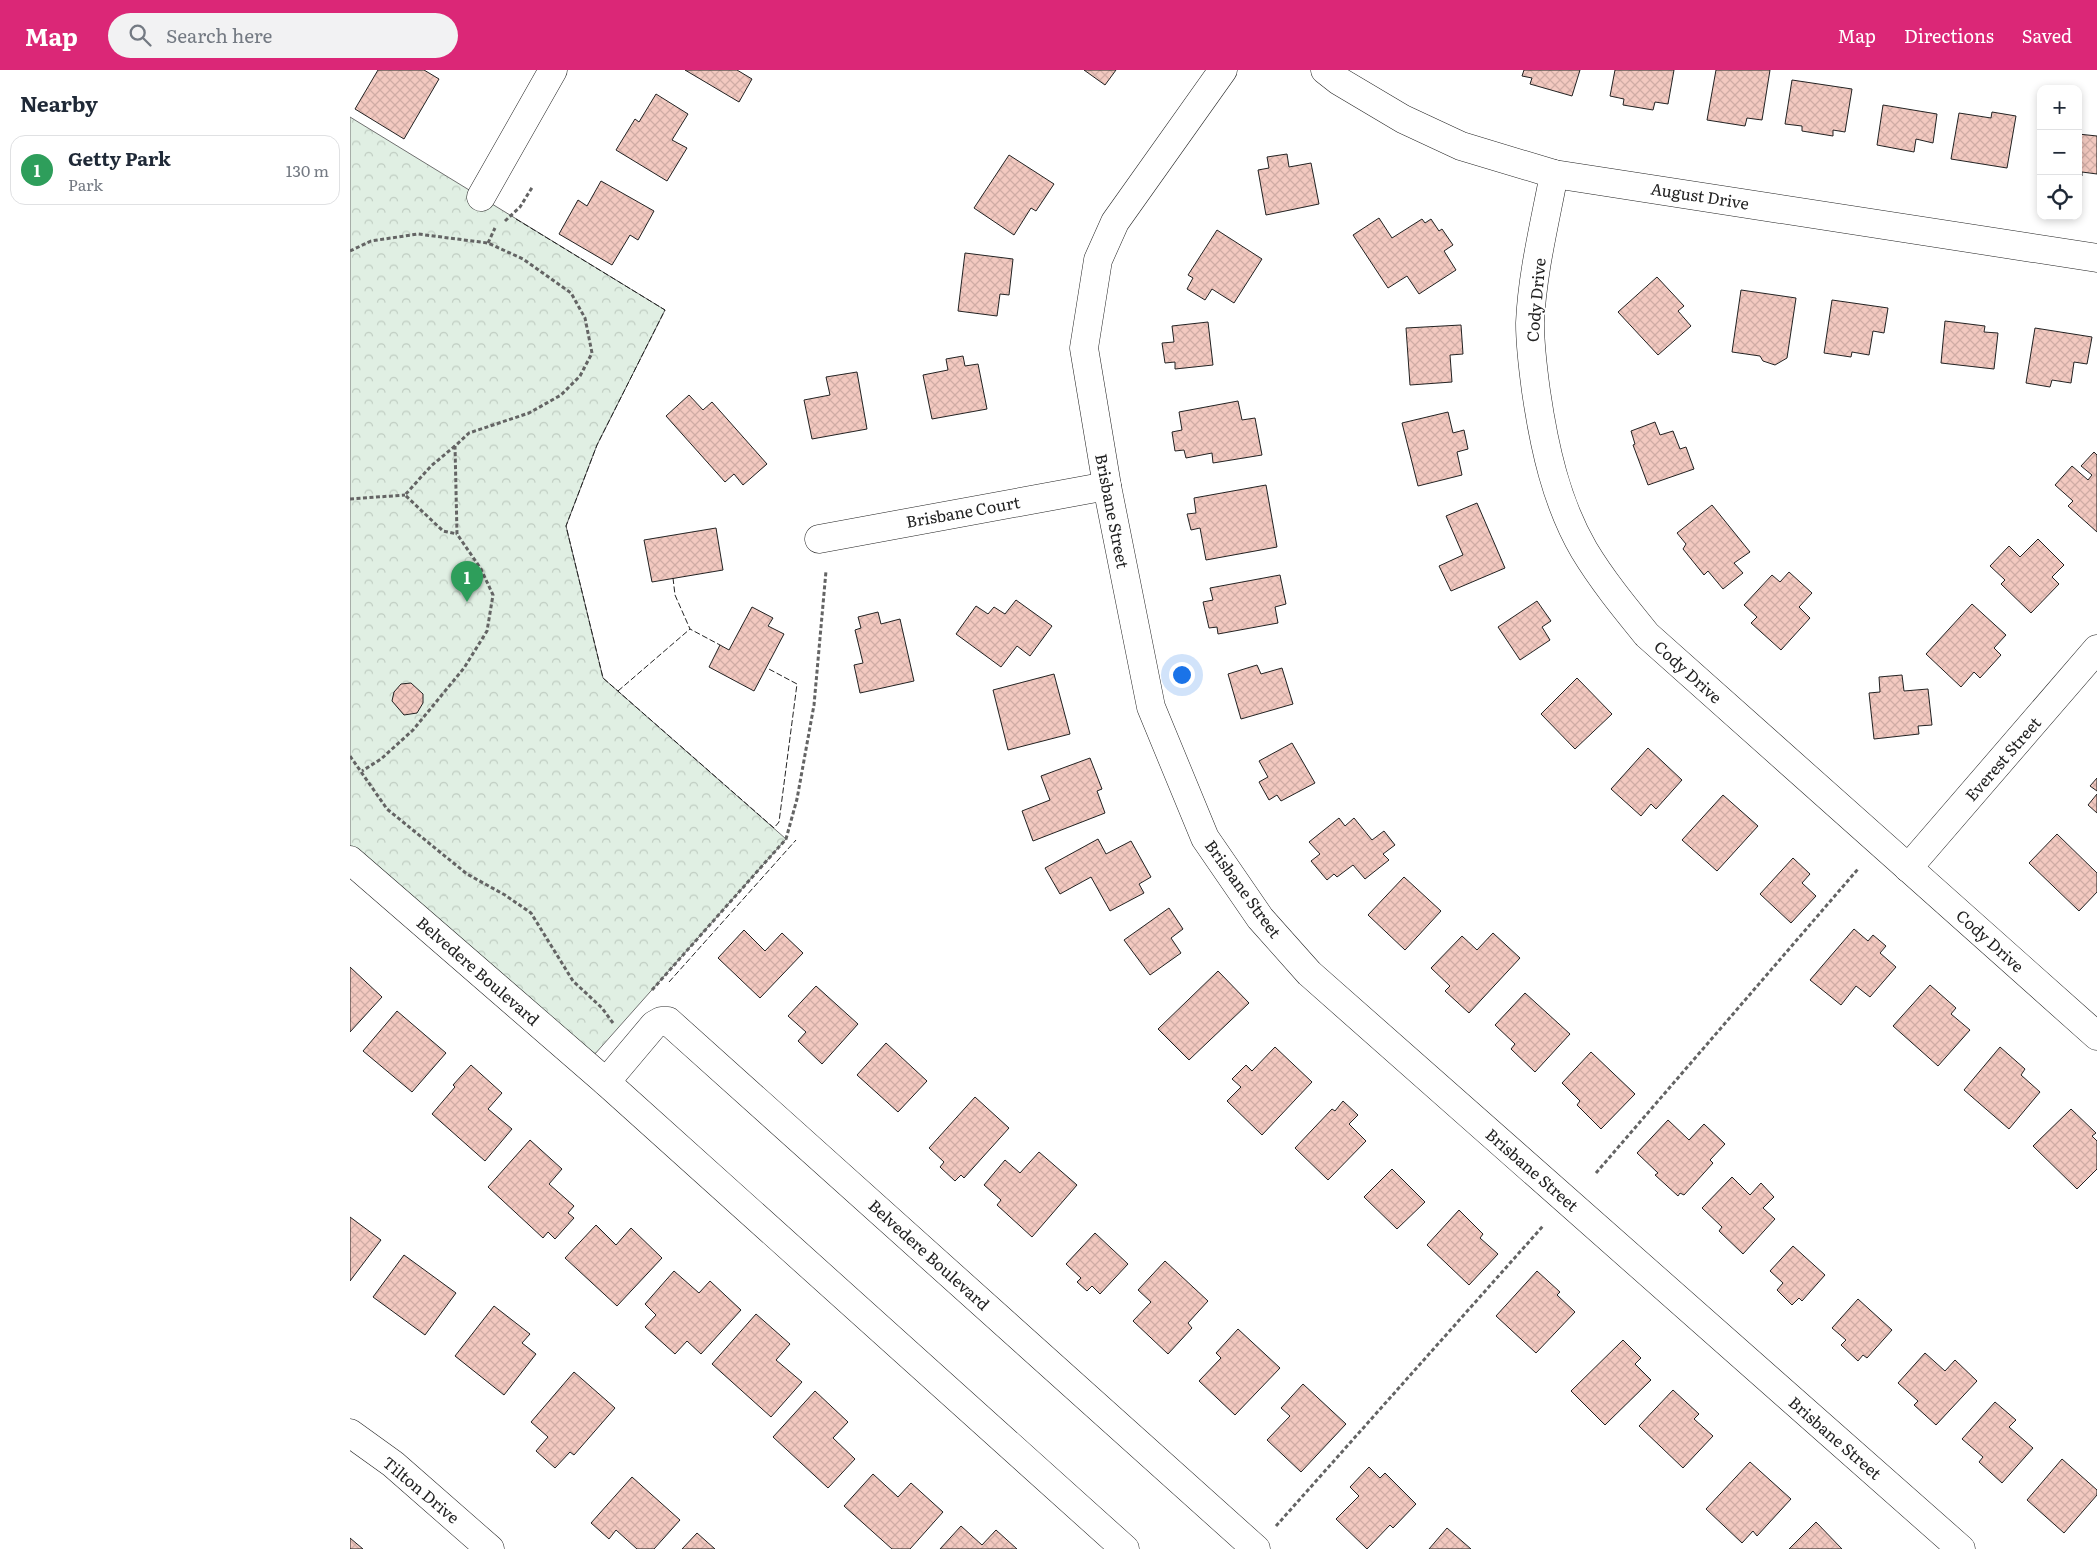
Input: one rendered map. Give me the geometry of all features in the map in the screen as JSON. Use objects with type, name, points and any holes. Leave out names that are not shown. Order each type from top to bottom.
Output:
[{"type":"street","points":[[481,197],[553,70]]},
{"type":"street","name":"Brisbane Street","points":[[1223,70],[1115,222],[1098,260],[1084,348],[1107,486],[1151,706],[1205,838],[1260,918],[1309,973],[1961,1549]]},
{"type":"street","name":"August Drive","points":[[1325,70],[1403,119],[1462,146],[1554,174],[2097,258]]},
{"type":"street","name":"Cody Drive","points":[[1554,174],[1530,324],[1532,366],[1550,468],[1564,506],[1584,549],[1611,590],[1647,635],[2097,1036]]},
{"type":"street","name":"Brisbane Court","points":[[819,539],[1107,486]]},
{"type":"street","name":"Everest Street","points":[[1908,868],[2097,649]]},
{"type":"street","name":"Belvedere Boulevard","points":[[350,860],[606,1082],[1125,1549]]},
{"type":"street","name":"Belvedere Boulevard","points":[[606,1082],[654,1025],[661,1021],[668,1021],[1255,1548]]},
{"type":"street","name":"Tilton Drive","points":[[350,1433],[393,1464],[490,1549]]},
{"type":"path","points":[[350,251],[371,241],[418,234],[488,243],[523,259],[571,293],[585,318],[592,353],[580,376],[561,395],[529,413],[469,433],[431,466],[405,495],[350,499]]},
{"type":"path","points":[[362,771],[381,759],[412,730],[464,668],[487,631],[493,595],[481,568],[457,534],[455,446]]},
{"type":"path","points":[[405,495],[443,531],[457,534]]},
{"type":"path","points":[[647,995],[786,839],[797,799],[814,705],[823,587],[826,573],[819,539]]},
{"type":"path","points":[[350,756],[387,809],[466,874],[505,895],[531,913],[573,981],[602,1008],[617,1029]]},
{"type":"path","points":[[1596,1173],[1858,869]]},
{"type":"path","points":[[1255,1548],[1543,1226]]},
{"type":"green space","points":[[350,117],[665,310],[597,445],[566,526],[603,678],[786,839],[586,1064],[350,860]]},
{"type":"building","points":[[378,70],[424,70],[439,79],[404,139],[355,109]]},
{"type":"building","points":[[685,70],[737,70],[752,79],[739,102]]},
{"type":"building","points":[[1084,70],[1116,70],[1105,85]]},
{"type":"building","points":[[1524,70],[1580,70],[1572,96],[1530,84],[1532,78],[1522,76]]},
{"type":"building","points":[[1615,70],[1674,70],[1668,104],[1655,102],[1653,110],[1623,105],[1624,99],[1610,96]]},
{"type":"building","points":[[1716,70],[1770,70],[1762,120],[1747,118],[1745,126],[1707,120]]},
{"type":"building","points":[[1792,80],[1852,89],[1845,132],[1833,130],[1833,136],[1802,131],[1802,126],[1785,124]]},
{"type":"building","points":[[656,94],[688,114],[672,140],[687,148],[667,181],[616,150],[635,119],[639,122]]},
{"type":"building","points":[[1883,105],[1937,114],[1933,143],[1916,139],[1914,152],[1877,145]]},
{"type":"building","points":[[1992,112],[2016,116],[2007,168],[1951,159],[1959,113],[1991,118]]},
{"type":"building","points":[[2082,134],[2097,136],[2097,174],[2082,172]]},
{"type":"building","points":[[1287,154],[1289,167],[1311,163],[1319,204],[1266,215],[1258,170],[1269,168],[1267,157]]},
{"type":"building","points":[[1009,155],[1054,184],[1036,211],[1031,208],[1014,235],[974,208]]},
{"type":"building","points":[[601,181],[654,211],[638,240],[630,235],[612,265],[559,234],[578,200],[587,206]]},
{"type":"building","points":[[1379,218],[1392,238],[1422,219],[1425,223],[1431,219],[1439,231],[1442,229],[1453,245],[1444,251],[1456,270],[1419,294],[1407,276],[1388,288],[1353,235]]},
{"type":"building","points":[[1217,230],[1262,259],[1234,303],[1212,289],[1205,300],[1187,289],[1193,278],[1188,275]]},
{"type":"building","points":[[965,253],[1013,259],[1009,295],[1000,294],[997,316],[958,311]]},
{"type":"building","points":[[1657,277],[1684,306],[1678,311],[1691,326],[1658,355],[1618,312]]},
{"type":"building","points":[[1741,290],[1796,298],[1787,358],[1775,365],[1763,361],[1760,356],[1732,352]]},
{"type":"building","points":[[1832,300],[1888,308],[1884,333],[1873,331],[1869,355],[1852,352],[1851,357],[1824,353]]},
{"type":"building","points":[[1945,321],[1985,326],[1984,332],[1998,333],[1994,369],[1941,363]]},
{"type":"building","points":[[1208,322],[1213,365],[1175,369],[1175,362],[1165,363],[1162,343],[1174,342],[1172,326]]},
{"type":"building","points":[[1461,325],[1463,354],[1450,355],[1452,382],[1410,385],[1406,328]]},
{"type":"building","points":[[2035,328],[2092,337],[2087,364],[2074,362],[2071,383],[2052,380],[2050,387],[2026,383]]},
{"type":"building","points":[[963,356],[965,366],[978,364],[987,409],[932,419],[923,375],[948,370],[946,359]]},
{"type":"building","points":[[857,372],[867,429],[812,439],[804,400],[830,395],[826,377]]},
{"type":"building","points":[[689,395],[703,410],[712,402],[767,464],[743,485],[734,474],[725,482],[666,416]]},
{"type":"building","points":[[1238,401],[1242,420],[1255,418],[1262,455],[1213,463],[1212,453],[1186,458],[1184,450],[1175,451],[1172,432],[1182,430],[1179,412]]},
{"type":"building","points":[[1448,412],[1453,433],[1464,430],[1468,449],[1457,452],[1462,475],[1418,486],[1402,423]]},
{"type":"building","points":[[1655,422],[1660,435],[1673,431],[1680,449],[1686,447],[1694,469],[1648,485],[1633,445],[1635,444],[1631,431]]},
{"type":"building","points":[[2094,452],[2097,455],[2097,532],[2068,506],[2073,501],[2055,485],[2072,466],[2088,480],[2092,475],[2081,466]]},
{"type":"building","points":[[1266,485],[1277,547],[1206,560],[1200,528],[1191,530],[1187,514],[1196,513],[1194,498]]},
{"type":"building","points":[[1477,503],[1505,568],[1451,591],[1439,566],[1463,555],[1446,516]]},
{"type":"building","points":[[1712,505],[1750,552],[1734,563],[1743,573],[1723,589],[1708,571],[1704,575],[1683,549],[1686,544],[1677,533]]},
{"type":"building","points":[[716,528],[723,570],[652,582],[644,540]]},
{"type":"building","points":[[2038,539],[2064,565],[2052,577],[2059,584],[2031,613],[2001,584],[2005,580],[1990,566],[2009,546],[2020,557]]},
{"type":"building","points":[[1789,572],[1812,593],[1799,607],[1810,618],[1781,650],[1751,623],[1757,617],[1744,605],[1772,575],[1780,582]]},
{"type":"building","points":[[1280,575],[1286,604],[1275,607],[1278,623],[1218,634],[1217,627],[1209,628],[1203,602],[1213,600],[1210,588]]},
{"type":"building","points":[[1016,600],[1052,626],[1030,656],[1017,646],[1001,667],[956,634],[976,606],[988,614],[994,607],[1005,614]]},
{"type":"building","points":[[1537,601],[1551,621],[1542,627],[1550,640],[1520,660],[1498,627]]},
{"type":"building","points":[[1972,604],[2006,635],[1994,648],[2001,655],[1980,678],[1974,672],[1961,687],[1926,654]]},
{"type":"building","points":[[752,607],[773,618],[768,626],[784,634],[754,691],[709,667],[720,645],[729,650]]},
{"type":"building","points":[[878,612],[881,624],[900,619],[914,681],[860,693],[854,665],[863,663],[855,630],[861,628],[858,617]]},
{"type":"building","points":[[1257,665],[1261,674],[1282,668],[1293,704],[1241,719],[1228,674]]},
{"type":"building","points":[[1054,674],[1070,734],[1008,750],[993,690]]},
{"type":"building","points":[[1902,675],[1904,691],[1928,689],[1932,725],[1918,726],[1919,734],[1874,739],[1869,693],[1880,692],[1879,677]]},
{"type":"building","points":[[1577,678],[1612,714],[1575,749],[1541,714]]},
{"type":"building","points":[[411,683],[423,694],[423,703],[417,713],[404,715],[392,701],[394,692],[401,684]]},
{"type":"building","points":[[1292,743],[1315,783],[1281,801],[1277,795],[1269,800],[1259,782],[1268,777],[1259,761]]},
{"type":"building","points":[[1648,748],[1682,780],[1656,809],[1651,804],[1641,816],[1611,789]]},
{"type":"building","points":[[1090,758],[1102,789],[1097,791],[1105,813],[1033,841],[1022,811],[1050,800],[1041,776]]},
{"type":"building","points":[[2097,778],[2097,791],[2090,786]]},
{"type":"building","points":[[2097,794],[2097,813],[2088,805]]},
{"type":"building","points":[[1723,795],[1758,826],[1717,871],[1682,840]]},
{"type":"building","points":[[1339,818],[1345,826],[1354,818],[1372,840],[1384,831],[1395,845],[1383,854],[1389,860],[1365,879],[1353,865],[1337,877],[1334,874],[1327,880],[1311,861],[1320,854],[1309,842]]},
{"type":"building","points":[[2057,834],[2097,873],[2097,892],[2079,911],[2029,863]]},
{"type":"building","points":[[1098,839],[1106,854],[1131,841],[1151,877],[1139,884],[1144,893],[1110,911],[1091,877],[1060,894],[1045,868]]},
{"type":"building","points":[[1793,858],[1810,874],[1802,883],[1816,896],[1791,923],[1760,894]]},
{"type":"building","points":[[1404,877],[1441,911],[1405,950],[1368,915]]},
{"type":"building","points":[[1169,908],[1183,929],[1171,938],[1181,953],[1150,975],[1124,940]]},
{"type":"building","points":[[1854,929],[1868,941],[1873,935],[1886,946],[1880,953],[1896,967],[1870,997],[1856,986],[1841,1005],[1810,980]]},
{"type":"building","points":[[744,930],[765,951],[782,933],[803,953],[760,998],[718,958]]},
{"type":"building","points":[[1493,933],[1520,958],[1469,1013],[1445,991],[1450,986],[1431,968],[1462,936],[1477,950]]},
{"type":"building","points":[[350,967],[382,997],[350,1032]]},
{"type":"building","points":[[1218,971],[1249,1003],[1189,1060],[1158,1029]]},
{"type":"building","points":[[1930,985],[1956,1008],[1951,1014],[1970,1030],[1938,1066],[1893,1026]]},
{"type":"building","points":[[816,986],[858,1024],[822,1064],[798,1041],[806,1032],[788,1016]]},
{"type":"building","points":[[1525,993],[1570,1034],[1535,1072],[1511,1049],[1515,1044],[1495,1025]]},
{"type":"building","points":[[397,1011],[446,1053],[412,1092],[363,1051]]},
{"type":"building","points":[[886,1043],[927,1081],[898,1112],[857,1075]]},
{"type":"building","points":[[1275,1047],[1312,1082],[1262,1135],[1227,1101],[1241,1087],[1232,1079],[1246,1065],[1252,1071]]},
{"type":"building","points":[[2000,1047],[2025,1069],[2021,1075],[2040,1092],[2009,1129],[1964,1090]]},
{"type":"building","points":[[1591,1052],[1635,1094],[1601,1129],[1577,1105],[1580,1101],[1562,1083]]},
{"type":"building","points":[[471,1065],[502,1093],[488,1109],[512,1129],[485,1161],[432,1114],[455,1087],[453,1085]]},
{"type":"building","points":[[975,1097],[1009,1128],[964,1178],[961,1175],[955,1181],[940,1167],[944,1162],[929,1148]]},
{"type":"building","points":[[1343,1101],[1358,1115],[1349,1124],[1366,1141],[1328,1180],[1295,1148],[1332,1109],[1335,1111]]},
{"type":"building","points":[[2071,1109],[2096,1133],[2092,1136],[2097,1141],[2097,1169],[2077,1189],[2033,1146]]},
{"type":"building","points":[[1668,1120],[1689,1140],[1704,1124],[1725,1144],[1710,1160],[1713,1163],[1684,1195],[1680,1193],[1678,1196],[1655,1175],[1658,1173],[1637,1153]]},
{"type":"building","points":[[530,1140],[562,1169],[549,1184],[574,1206],[568,1213],[574,1218],[555,1239],[548,1232],[543,1238],[488,1187]]},
{"type":"building","points":[[1039,1152],[1077,1185],[1032,1237],[997,1205],[1001,1200],[984,1185],[1005,1160],[1020,1173]]},
{"type":"building","points":[[1392,1169],[1425,1202],[1397,1229],[1364,1197]]},
{"type":"building","points":[[1732,1177],[1750,1195],[1761,1183],[1774,1197],[1763,1208],[1775,1219],[1743,1254],[1719,1231],[1722,1227],[1702,1208]]},
{"type":"building","points":[[1459,1210],[1483,1234],[1480,1238],[1498,1254],[1469,1285],[1427,1245]]},
{"type":"building","points":[[350,1217],[381,1240],[350,1281]]},
{"type":"building","points":[[596,1225],[616,1245],[631,1228],[662,1258],[617,1306],[565,1258]]},
{"type":"building","points":[[1095,1233],[1128,1264],[1100,1294],[1092,1286],[1087,1291],[1077,1282],[1081,1278],[1066,1264]]},
{"type":"building","points":[[1793,1246],[1825,1275],[1802,1301],[1799,1298],[1792,1305],[1777,1290],[1783,1283],[1770,1271]]},
{"type":"building","points":[[404,1255],[456,1293],[425,1335],[373,1297]]},
{"type":"building","points":[[1165,1261],[1208,1301],[1188,1323],[1192,1328],[1168,1354],[1133,1321],[1151,1302],[1138,1290]]},
{"type":"building","points":[[674,1271],[699,1293],[710,1281],[741,1310],[701,1354],[687,1341],[675,1354],[645,1327],[656,1315],[645,1304]]},
{"type":"building","points":[[1537,1271],[1560,1292],[1557,1295],[1575,1312],[1536,1353],[1496,1316]]},
{"type":"building","points":[[1858,1299],[1892,1330],[1867,1358],[1863,1355],[1858,1361],[1841,1345],[1846,1340],[1832,1328]]},
{"type":"building","points":[[494,1306],[530,1334],[522,1343],[536,1354],[504,1395],[455,1356]]},
{"type":"building","points":[[756,1314],[790,1344],[776,1360],[802,1382],[771,1417],[712,1364]]},
{"type":"building","points":[[1238,1329],[1280,1368],[1235,1415],[1199,1381],[1221,1358],[1216,1353]]},
{"type":"building","points":[[1623,1340],[1641,1358],[1635,1364],[1651,1380],[1605,1425],[1571,1391]]},
{"type":"building","points":[[1925,1353],[1945,1371],[1955,1360],[1977,1381],[1936,1425],[1914,1405],[1918,1401],[1898,1383]]},
{"type":"building","points":[[574,1372],[615,1408],[574,1455],[570,1452],[555,1468],[536,1451],[548,1437],[531,1422]]},
{"type":"building","points":[[1303,1384],[1346,1424],[1301,1472],[1267,1440],[1290,1416],[1281,1408]]},
{"type":"building","points":[[1673,1390],[1699,1414],[1694,1419],[1713,1436],[1683,1468],[1639,1426]]},
{"type":"building","points":[[815,1391],[848,1422],[833,1438],[855,1459],[828,1488],[773,1437]]},
{"type":"building","points":[[1995,1402],[2016,1420],[2009,1427],[2033,1448],[2002,1483],[1979,1462],[1983,1457],[1962,1439]]},
{"type":"building","points":[[2062,1459],[2097,1490],[2097,1495],[2064,1533],[2027,1500]]},
{"type":"building","points":[[1750,1462],[1791,1499],[1757,1536],[1753,1531],[1742,1543],[1706,1509]]},
{"type":"building","points":[[1369,1467],[1380,1478],[1385,1473],[1416,1504],[1393,1528],[1390,1525],[1367,1549],[1336,1519],[1359,1496],[1350,1487]]},
{"type":"building","points":[[873,1474],[898,1497],[911,1483],[943,1512],[910,1549],[892,1549],[844,1506]]},
{"type":"building","points":[[632,1477],[680,1520],[654,1549],[637,1549],[616,1530],[609,1539],[591,1523]]},
{"type":"building","points":[[1816,1522],[1842,1549],[1789,1549]]},
{"type":"building","points":[[961,1526],[982,1545],[996,1530],[1017,1549],[940,1549]]},
{"type":"building","points":[[1447,1528],[1471,1549],[1429,1549]]},
{"type":"building","points":[[697,1533],[715,1549],[682,1549]]},
{"type":"building","points":[[350,1538],[363,1549],[350,1549]]},
{"type":"fence","points":[[516,219],[665,310],[597,445],[566,526],[603,678],[774,828],[779,822],[797,684],[767,668]]},
{"type":"fence","points":[[673,578],[675,595],[690,629],[720,645]]},
{"type":"fence","points":[[618,691],[690,629]]},
{"type":"fence","points":[[669,982],[796,840]]},
{"type":"place","name":"Getty Park","points":[[467,602]]}]
